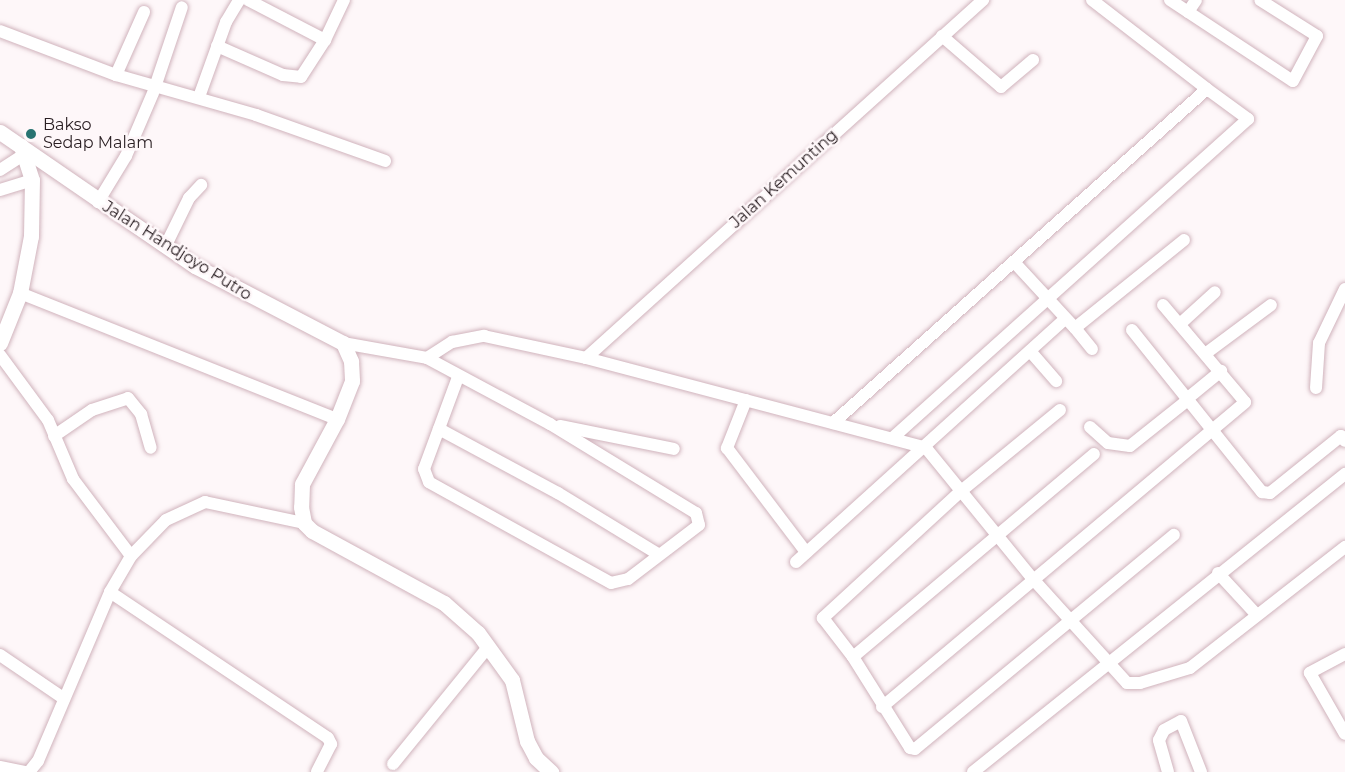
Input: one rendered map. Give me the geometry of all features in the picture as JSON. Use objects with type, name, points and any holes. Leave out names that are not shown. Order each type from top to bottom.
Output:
[{"type":"street","points":[[199,97],[217,46],[239,0]]},
{"type":"street","points":[[248,0],[325,40]]},
{"type":"street","points":[[217,46],[296,79],[306,71],[325,40],[344,0]]},
{"type":"street","name":"Jalan Kemunting","points":[[586,358],[983,0]]},
{"type":"street","points":[[892,438],[1248,119],[1092,0]]},
{"type":"street","points":[[1170,0],[1293,81],[1317,36],[1260,0]]},
{"type":"street","points":[[1188,12],[1196,0]]},
{"type":"street","points":[[98,202],[126,156],[154,90],[182,7]]},
{"type":"street","points":[[116,75],[144,12]]},
{"type":"street","points":[[0,31],[154,90],[199,97],[385,161]]},
{"type":"street","points":[[942,36],[1001,87],[1033,60]]},
{"type":"street","points":[[833,423],[1207,89]]},
{"type":"street","name":"Jalan Handjoyo Putro","points":[[0,132],[165,247],[249,297],[343,343]]},
{"type":"street","points":[[0,170],[23,150],[32,180],[31,236],[20,293],[0,344]]},
{"type":"street","points":[[0,190],[32,180]]},
{"type":"street","points":[[165,247],[189,198],[201,185]]},
{"type":"street","points":[[1075,328],[1184,240]]},
{"type":"street","points":[[1014,262],[1048,297],[1092,349]]},
{"type":"street","points":[[1316,388],[1319,344],[1345,289]]},
{"type":"street","points":[[1180,324],[1215,292]]},
{"type":"street","points":[[20,293],[338,419]]},
{"type":"street","points":[[882,707],[1246,401],[1163,305]]},
{"type":"street","points":[[1205,354],[1271,305]]},
{"type":"street","points":[[796,562],[926,447],[1065,319]]},
{"type":"street","points":[[1132,330],[1261,491],[1268,493],[1343,438]]},
{"type":"street","points":[[427,358],[452,342],[484,336],[586,358],[926,447],[1033,579],[1106,663],[1127,683],[1134,684],[1182,672],[1345,547]]},
{"type":"street","points":[[343,343],[427,358],[458,377],[550,424],[699,517],[699,525],[628,579],[611,583],[429,482],[424,469],[458,377]]},
{"type":"street","points":[[304,523],[301,507],[302,484],[338,419],[353,370],[343,343]]},
{"type":"street","points":[[1030,351],[1056,381]]},
{"type":"street","points":[[0,355],[25,385],[54,436],[73,479],[131,556]]},
{"type":"street","points":[[1090,427],[1108,443],[1130,446],[1221,371]]},
{"type":"street","points":[[54,436],[92,410],[128,398],[141,414],[151,448]]},
{"type":"street","points":[[746,400],[727,448],[806,552]]},
{"type":"street","points":[[1060,410],[961,491],[824,617],[853,657],[882,707],[915,749],[1174,535]]},
{"type":"street","points":[[550,424],[674,449]]},
{"type":"street","points":[[439,429],[558,493],[658,554]]},
{"type":"street","points":[[853,657],[1000,537],[1094,454]]},
{"type":"street","points":[[973,772],[1218,573],[1345,474]]},
{"type":"street","points":[[0,767],[32,770],[110,592],[131,556],[166,520],[205,502],[304,523],[312,531],[444,603],[489,646],[513,680],[527,741],[536,758],[549,771]]},
{"type":"street","points":[[1218,573],[1256,614]]},
{"type":"street","points":[[110,592],[328,738],[331,744],[317,772]]},
{"type":"street","points":[[393,764],[489,646]]},
{"type":"street","points":[[1344,730],[1310,673],[1345,654]]},
{"type":"street","points":[[0,655],[63,698]]},
{"type":"street","points":[[1168,772],[1159,740],[1164,730],[1181,722],[1201,772]]},
{"type":"place","name":"Bakso Sedap Malam","points":[[31,134]]}]
